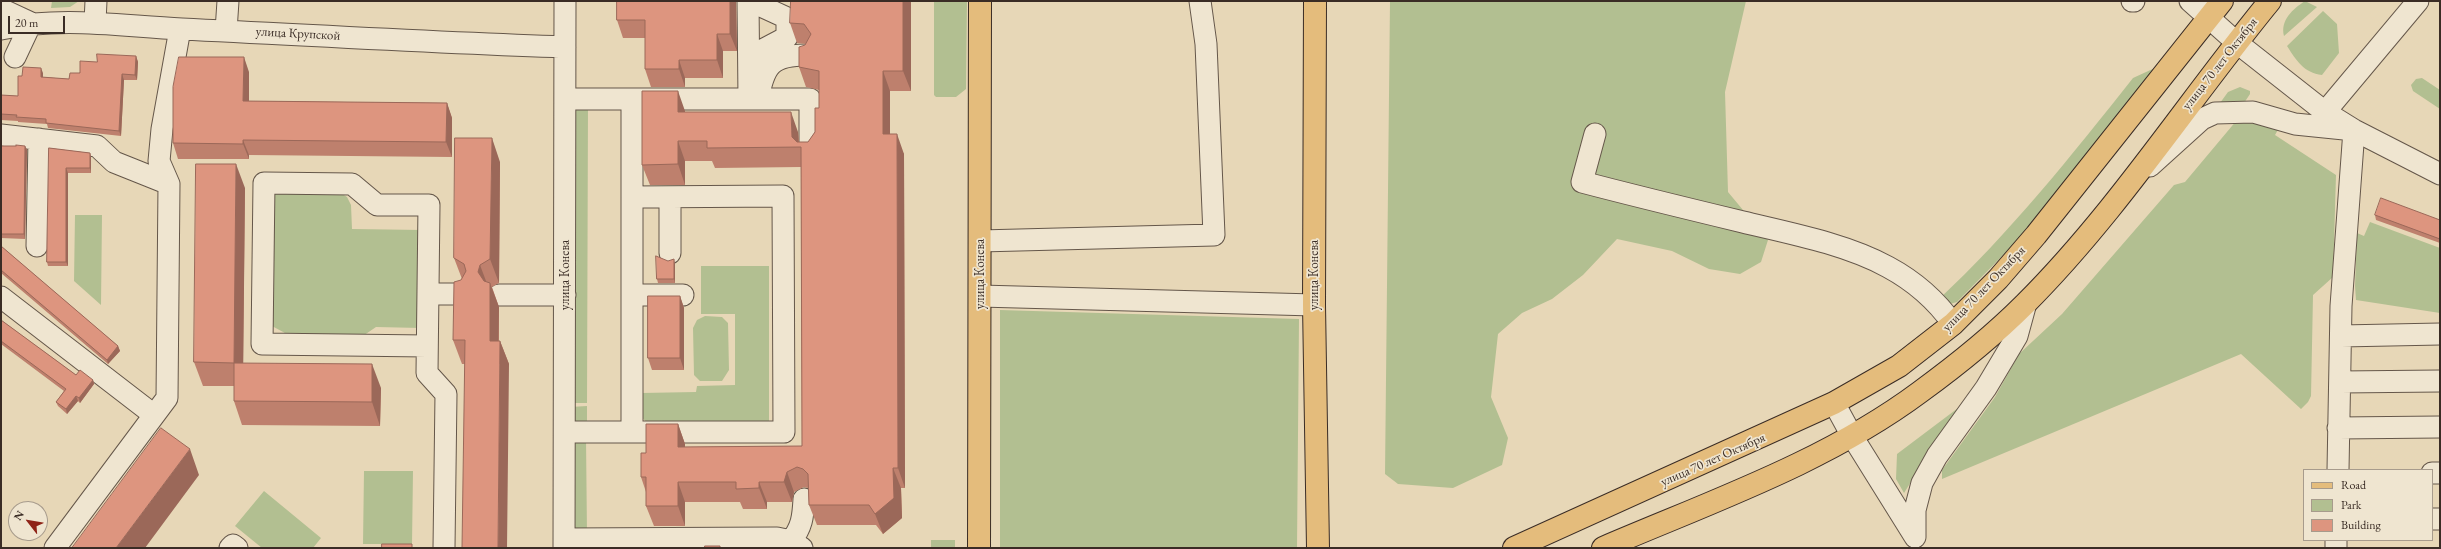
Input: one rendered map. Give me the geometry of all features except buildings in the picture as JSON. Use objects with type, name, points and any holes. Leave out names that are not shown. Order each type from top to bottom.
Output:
[{"type":"main road","name":"улица Конева","points":[[979,548],[980,1]]},
{"type":"main road","name":"улица Конева","points":[[1315,1],[1314,305],[1318,548]]},
{"type":"main road","name":"улица 70 лет Октября","points":[[1514,548],[1834,403],[1884,376],[1953,324],[1998,279],[2036,235],[2222,1]]},
{"type":"main road","name":"улица 70 лет Октября","points":[[1603,548],[1783,471],[1852,436],[1919,393],[1970,353],[2026,303],[2072,253],[2120,194],[2236,42],[2270,1]]},
{"type":"street","points":[[95,22],[96,1]]},
{"type":"street","points":[[226,31],[228,1]]},
{"type":"street","name":"улица Конева","points":[[564,543],[565,1]]},
{"type":"street","points":[[749,57],[787,37],[787,18],[749,1],[749,57],[753,99]]},
{"type":"street","points":[[980,241],[1214,235],[1206,44],[1200,1]]},
{"type":"street","points":[[2190,1],[2208,19],[2325,112],[2354,130],[2440,174]]},
{"type":"street","points":[[2325,112],[2418,1]]},
{"type":"street","name":"улица Крупской","points":[[1,9],[31,23]]},
{"type":"street","name":"улица Крупской","points":[[1,29],[31,23],[95,22],[180,29],[565,47]]},
{"type":"street","points":[[15,57],[31,23]]},
{"type":"street","points":[[55,548],[167,398],[169,184],[159,161],[161,135],[180,29]]},
{"type":"street","points":[[753,99],[767,68],[775,60],[788,55],[806,55]]},
{"type":"street","points":[[565,99],[810,99],[810,152]]},
{"type":"street","points":[[632,99],[632,432]]},
{"type":"street","points":[[2120,194],[2202,119],[2215,114],[2253,112],[2295,124],[2354,130]]},
{"type":"street","points":[[2338,469],[2340,336],[2354,130]]},
{"type":"street","points":[[1595,134],[1582,182],[1777,230],[1846,250],[1887,266],[1914,283],[1942,309],[1953,324]]},
{"type":"street","points":[[1,135],[97,146],[114,162],[169,184]]},
{"type":"street","points":[[36,246],[39,139]]},
{"type":"street","points":[[427,346],[262,344],[264,183],[352,184],[377,205],[429,205],[427,373],[446,394],[444,548]]},
{"type":"street","points":[[565,432],[784,432],[783,196],[632,197]]},
{"type":"street","points":[[670,197],[670,253]]},
{"type":"street","points":[[428,294],[463,294]]},
{"type":"street","points":[[499,295],[565,295]]},
{"type":"street","points":[[632,295],[683,295]]},
{"type":"street","points":[[980,296],[1314,305]]},
{"type":"street","points":[[1,297],[154,415]]},
{"type":"street","points":[[1918,542],[1915,510],[1922,483],[1937,456],[1986,388],[2017,336],[2026,303]]},
{"type":"street","points":[[2340,336],[2440,334]]},
{"type":"street","points":[[2340,382],[2440,381]]},
{"type":"street","points":[[1834,403],[1852,436],[1918,542]]},
{"type":"street","points":[[2338,428],[2440,427]]},
{"type":"street","points":[[564,543],[787,544],[801,528],[804,499]]},
{"type":"street","points":[[230,548],[233,545],[237,548]]},
{"type":"green space","points":[[52,1],[79,1],[70,7],[51,8]]},
{"type":"green space","points":[[934,1],[967,1],[966,89],[956,97],[936,97],[934,95]]},
{"type":"green space","points":[[1390,1],[1746,1],[1725,92],[1728,192],[1768,240],[1761,262],[1740,274],[1709,269],[1672,251],[1617,239],[1583,275],[1552,299],[1522,313],[1498,334],[1491,397],[1508,438],[1502,465],[1453,488],[1398,484],[1385,474]]},
{"type":"green space","points":[[2305,1],[2317,7],[2284,36],[2284,25],[2288,16]]},
{"type":"green space","points":[[2323,11],[2337,24],[2339,53],[2322,75],[2305,69],[2297,61],[2287,46]]},
{"type":"green space","points":[[2157,67],[2086,158],[2015,243],[1957,302],[1950,304],[1938,300],[1990,248],[2040,193],[2133,78]]},
{"type":"green space","points":[[2422,78],[2440,90],[2440,109],[2413,91],[2411,85],[2416,79]]},
{"type":"green space","points":[[2240,87],[2250,91],[2250,94],[2242,106],[2220,103],[2228,92]]},
{"type":"green space","points":[[574,105],[588,105],[587,403],[570,403]]},
{"type":"green space","points":[[2248,117],[2279,128],[2275,135],[2336,175],[2333,277],[2313,295],[2311,396],[2308,402],[2301,409],[2241,354],[1942,479],[1942,470],[1995,397],[2019,354],[2062,314],[2174,185],[2185,182],[2237,120]]},
{"type":"green space","points":[[273,189],[336,190],[347,197],[351,205],[352,229],[422,230],[421,328],[376,327],[357,340],[296,339],[272,326]]},
{"type":"green space","points":[[75,215],[102,215],[101,305],[74,281]]},
{"type":"green space","points":[[2370,222],[2440,248],[2440,313],[2356,300],[2355,286],[2357,233],[2364,236]]},
{"type":"green space","points":[[701,266],[769,266],[769,428],[649,424],[641,417],[641,393],[696,392],[697,386],[735,385],[735,314],[701,314]]},
{"type":"green space","points":[[1000,310],[1299,319],[1297,548],[1000,548]]},
{"type":"green space","points":[[705,316],[722,317],[728,323],[729,370],[722,381],[700,381],[694,375],[693,328],[697,320]]},
{"type":"green space","points":[[1966,402],[1943,431],[1904,493],[1896,479],[1897,454]]},
{"type":"green space","points":[[587,406],[587,429],[570,429],[570,407]]},
{"type":"green space","points":[[573,438],[586,438],[587,535],[573,534]]},
{"type":"green space","points":[[364,471],[413,471],[412,544],[363,544]]},
{"type":"green space","points":[[264,491],[321,538],[313,548],[262,548],[235,526]]},
{"type":"green space","points":[[931,540],[955,540],[955,548],[931,548]]}]
